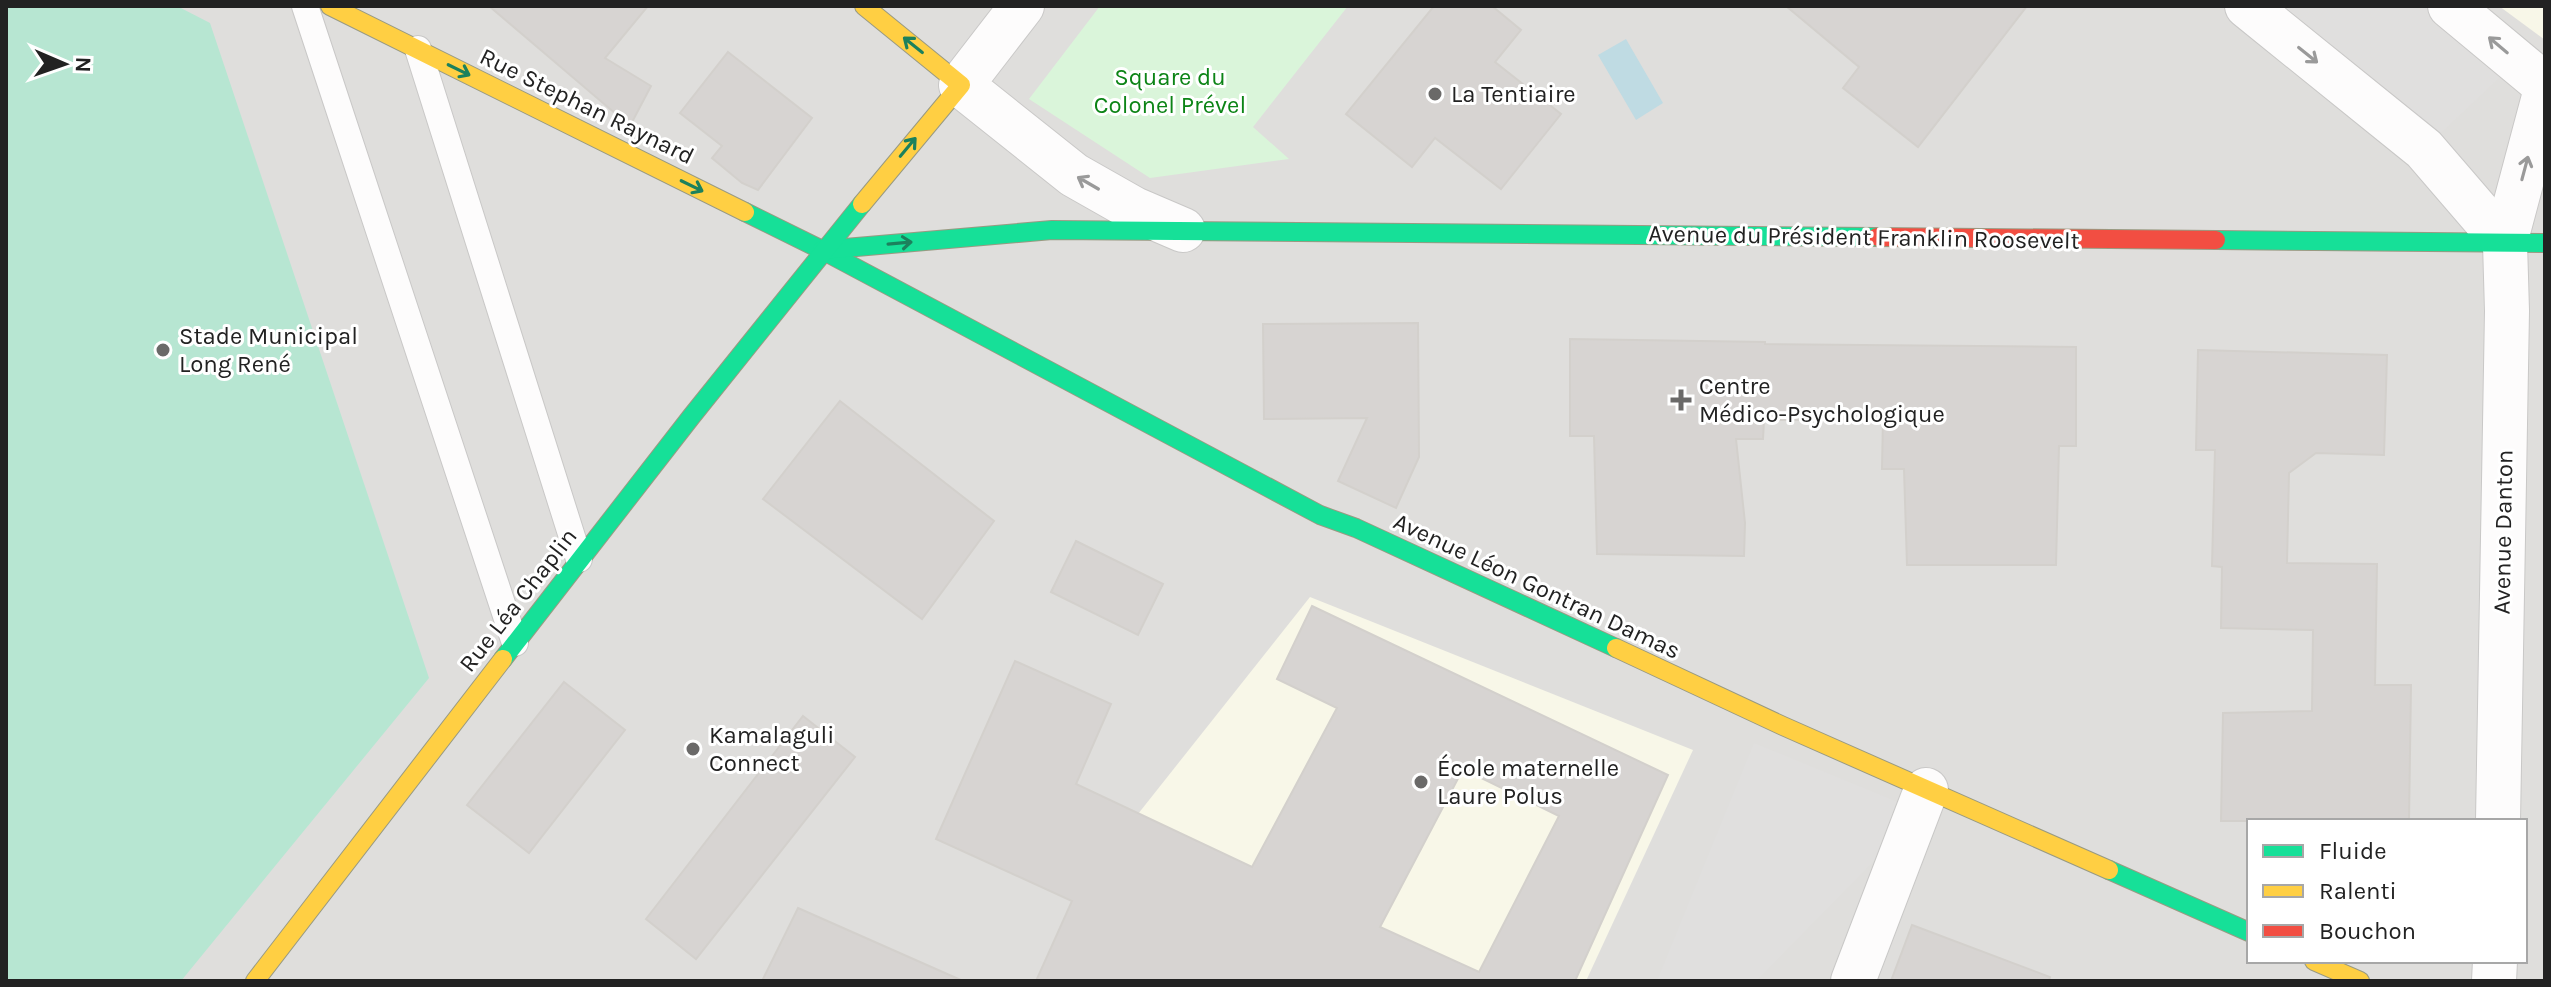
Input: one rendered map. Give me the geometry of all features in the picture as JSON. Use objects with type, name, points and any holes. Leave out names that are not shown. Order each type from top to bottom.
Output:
[{"type":"street","points":[[864,6],[961,85],[1022,6]]},
{"type":"street","points":[[2247,6],[2424,149],[2525,243]]},
{"type":"street","points":[[2450,6],[2545,85]]},
{"type":"street","name":"Rue Stephan Raynard","points":[[337,7],[822,250]]},
{"type":"street","name":"Rue Léa Chaplin","points":[[255,981],[417,774],[579,559],[822,250],[961,85]]},
{"type":"street","name":"Avenue du Président Franklin Roosevelt","points":[[961,85],[1074,175],[1134,209],[1183,230]]},
{"type":"street","name":"Avenue Danton","points":[[2498,819],[2507,311],[2525,243],[2545,93]]},
{"type":"street","name":"Avenue du Président Franklin Roosevelt","points":[[822,250],[1052,230],[2525,243]]},
{"type":"street","name":"Avenue Léon Gontran Damas","points":[[822,250],[1320,515],[1356,528],[1926,790],[2247,931]]},
{"type":"street","points":[[1853,981],[1926,790]]},
{"type":"street","points":[[2319,963],[2360,981]]},
{"type":"lane","points":[[305,6],[515,643]]},
{"type":"lane","points":[[418,49],[579,559]]},
{"type":"shaded area","points":[[6,6],[2545,6],[2545,981],[6,981]]},
{"type":"shaded area","points":[[2248,6],[2450,6],[2517,61],[2424,149]]},
{"type":"shaded area","points":[[2499,6],[2545,6],[2545,40]]},
{"type":"shaded area","name":"École maternelle Laure Polus","points":[[1310,597],[1693,750],[1586,981],[1037,981],[1138,814]]},
{"type":"shaded area","points":[[1754,743],[1922,812],[1756,981],[1657,981]]},
{"type":"green space","name":"Stade Municipal Long René","points":[[6,6],[177,6],[210,23],[429,678],[181,981],[6,981]]},
{"type":"green space","name":"Square du Colonel Prével","points":[[1100,6],[1348,6],[1253,127],[1289,159],[1150,178],[1029,99]]},
{"type":"water","points":[[1626,39],[1663,103],[1636,120],[1598,55]]},
{"type":"building","points":[[489,6],[648,6],[605,58],[651,86],[630,126]]},
{"type":"building","points":[[1434,6],[1492,6],[1521,30],[1495,62],[1561,114],[1501,189],[1435,138],[1412,167],[1346,114]]},
{"type":"building","points":[[1786,6],[2027,6],[1918,147],[1843,88],[1859,67]]},
{"type":"building","points":[[728,52],[812,118],[758,190],[742,183],[712,158],[722,146],[680,113]]},
{"type":"building","points":[[1418,323],[1419,457],[1396,508],[1338,481],[1367,418],[1264,419],[1263,324]]},
{"type":"building","points":[[1570,339],[2076,347],[2076,446],[2059,446],[2056,565],[1907,565],[1904,469],[1882,469],[1883,419],[1764,420],[1763,439],[1736,439],[1745,523],[1744,556],[1597,554],[1594,436],[1570,436]]},
{"type":"building","points":[[2198,350],[2387,355],[2384,455],[2316,453],[2289,473],[2287,563],[2377,564],[2375,685],[2411,685],[2409,819],[2221,821],[2223,713],[2312,711],[2313,630],[2221,628],[2222,567],[2212,566],[2215,450],[2196,450]]},
{"type":"building","points":[[840,401],[994,521],[922,619],[763,499]]},
{"type":"building","points":[[1076,541],[1163,584],[1138,635],[1051,592]]},
{"type":"building","name":"École maternelle Laure Polus","points":[[1312,606],[1668,775],[1575,981],[1036,981],[1072,901],[936,839],[1015,661],[1111,704],[1076,784],[1252,867],[1337,708],[1277,679]],"holes":[[[1463,769],[1559,816],[1479,972],[1380,927]]]},
{"type":"building","points":[[564,682],[625,730],[529,853],[467,805]]},
{"type":"building","points":[[803,716],[855,757],[696,959],[646,919]]},
{"type":"building","points":[[798,908],[963,981],[762,981]]},
{"type":"building","points":[[1912,925],[2050,977],[2049,981],[1891,981]]},
{"type":"traffic: fast","points":[[503,659],[862,204]]},
{"type":"traffic: fast","points":[[745,212],[1320,515],[1356,528],[1616,648]]},
{"type":"traffic: fast","points":[[822,250],[1052,230],[1877,237]]},
{"type":"traffic: fast","points":[[2216,240],[2545,243]]},
{"type":"traffic: fast","points":[[2109,870],[2247,931]]},
{"type":"traffic: slow","points":[[330,6],[745,212]]},
{"type":"traffic: slow","points":[[862,204],[961,85],[864,6]]},
{"type":"traffic: slow","points":[[1616,648],[1783,726],[2109,870]]},
{"type":"traffic: slow","points":[[255,981],[503,659]]},
{"type":"traffic: slow","points":[[2319,963],[2360,981]]},
{"type":"traffic: jam","points":[[1877,237],[2216,240]]},
{"type":"place","name":"La Tentiaire","points":[[1435,94]]},
{"type":"place","name":"Stade Municipal Long René","points":[[163,350]]},
{"type":"place","name":"Centre Médico-Psychologique","points":[[1681,400]]},
{"type":"place","name":"Kamalaguli Connect","points":[[693,749]]},
{"type":"place","name":"École maternelle Laure Polus","points":[[1421,782]]}]
